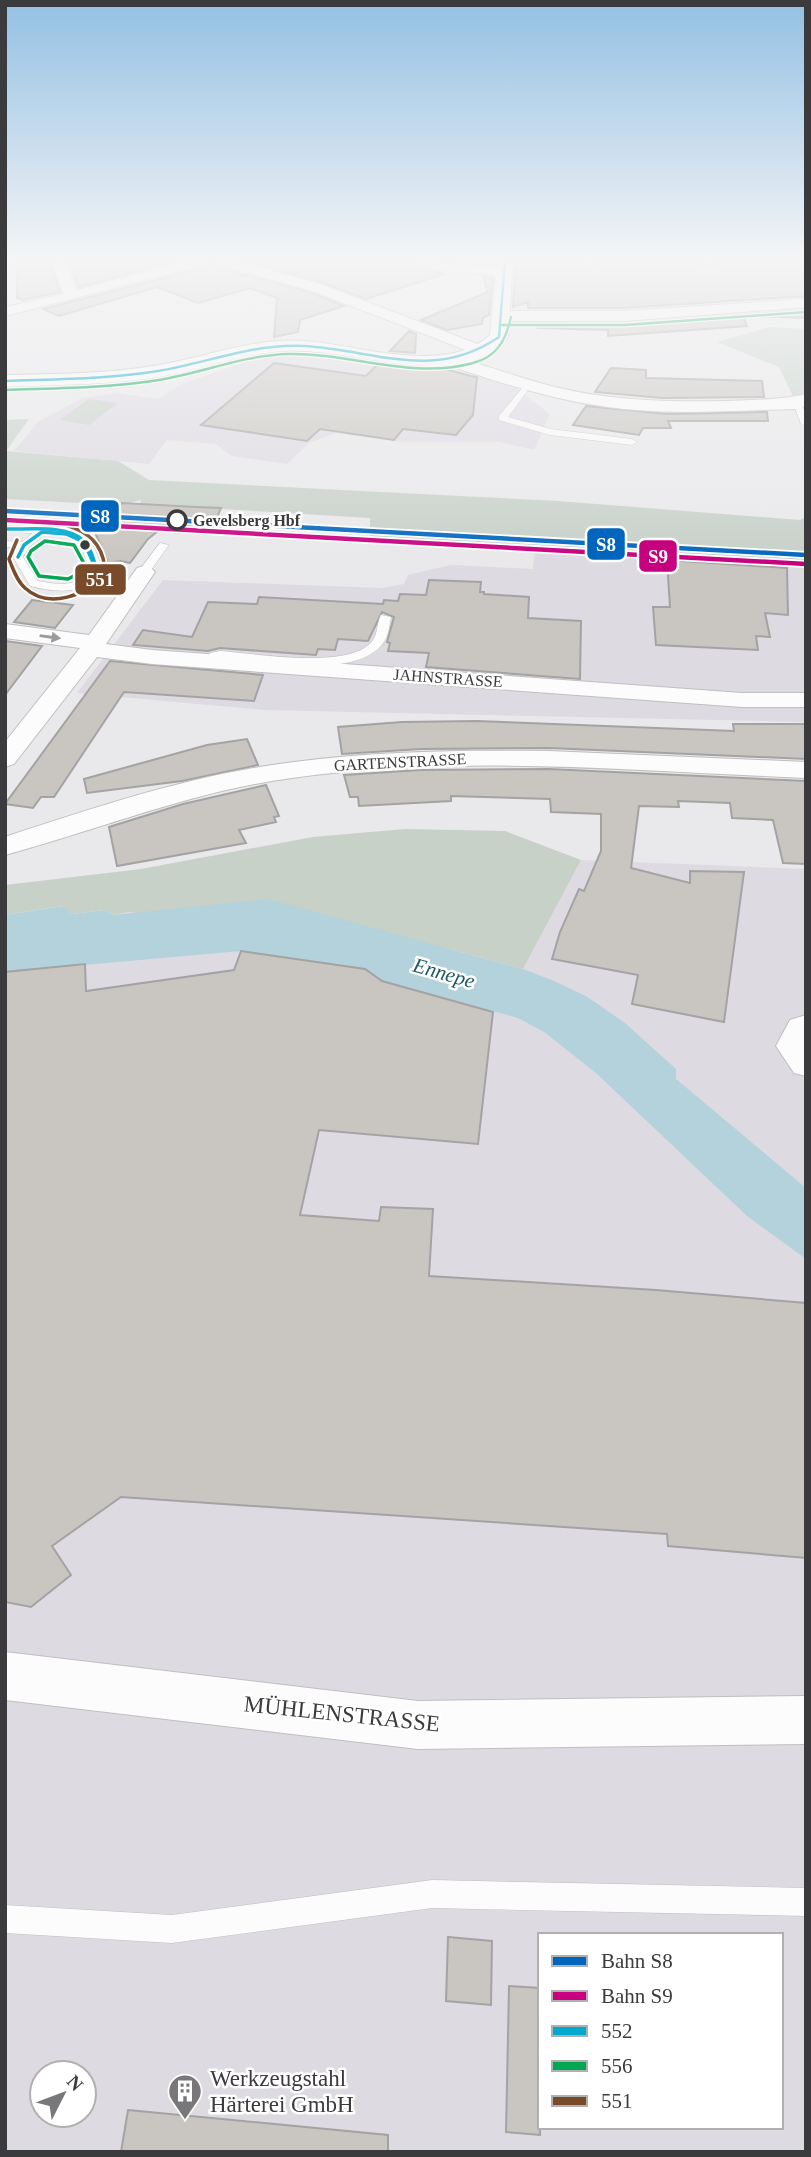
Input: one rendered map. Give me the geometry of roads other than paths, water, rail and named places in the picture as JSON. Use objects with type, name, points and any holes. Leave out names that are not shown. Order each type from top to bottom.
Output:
[{"type":"main road","points":[[5,381],[146,373],[197,362]]},
{"type":"street","points":[[453,362],[528,383],[622,404],[661,406],[801,402]]},
{"type":"street","points":[[5,760],[93,646],[144,572]]},
{"type":"street","name":"JAHNSTRASSE","points":[[5,631],[93,646],[212,661],[742,700],[806,700]]},
{"type":"street","name":"GARTENSTRASSE","points":[[5,846],[189,789],[278,772],[341,764],[485,758],[806,770]]},
{"type":"street","points":[[806,1027],[801,1028],[792,1046],[806,1064]]},
{"type":"street","name":"MÜHLENSTRASSE","points":[[5,1676],[418,1725],[806,1720]]},
{"type":"lane","points":[[528,383],[502,418],[550,432],[632,442]]},
{"type":"lane","points":[[801,402],[806,424]]},
{"type":"lane","points":[[5,529],[42,531],[74,534],[82,538],[97,571],[91,581],[61,588],[34,584],[18,557],[24,545],[42,531]]},
{"type":"lane","points":[[5,544],[24,545]]},
{"type":"lane","points":[[144,572],[164,545]]},
{"type":"lane","points":[[212,661],[214,656],[220,655],[336,662],[373,648],[382,633],[385,617]]},
{"type":"lane","points":[[5,1919],[172,1929],[432,1894],[806,1902]]},
{"type":"water","name":"Ennepe","points":[[268,899],[523,969],[586,996],[625,1023],[676,1069],[676,1079],[806,1188],[806,1259],[747,1216],[596,1073],[544,1032],[518,1018],[382,981],[366,970],[241,951],[5,972],[5,915],[63,906],[72,914],[104,910],[113,915]]},
{"type":"rail line","name":"S8","points":[[5,511],[806,555]]},
{"type":"rail line","name":"S9","points":[[5,520],[806,564]]},
{"type":"place","name":"Gevelsberg Hbf","points":[[177,520]]},
{"type":"place","name":"Werkzeugstahl Härterei GmbH","points":[[185,2121]]}]
